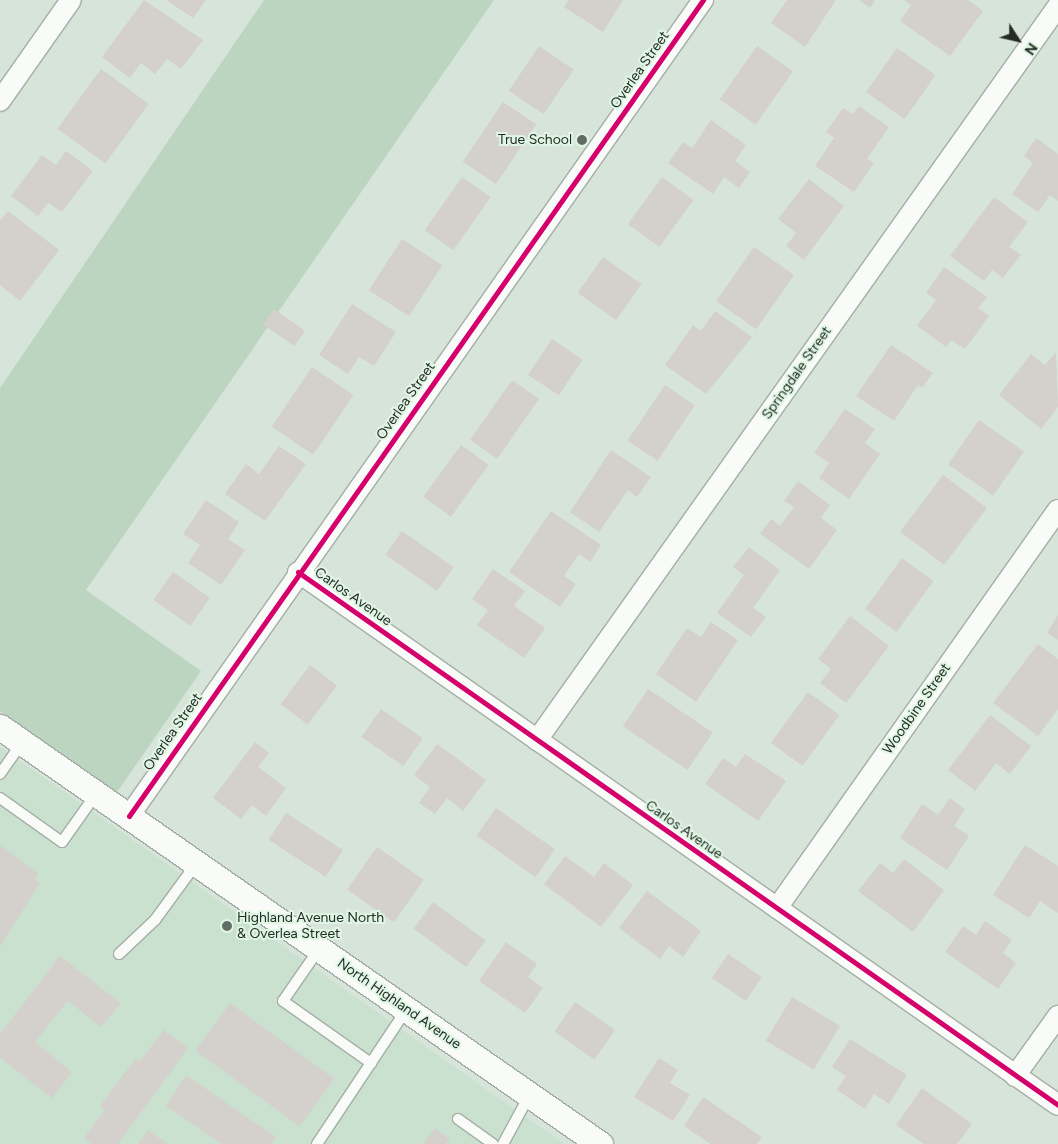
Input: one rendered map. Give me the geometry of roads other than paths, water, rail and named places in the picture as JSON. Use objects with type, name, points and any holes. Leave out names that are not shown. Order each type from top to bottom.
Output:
[{"type":"street","points":[[0,101],[72,0]]},
{"type":"street","name":"Overlea Street","points":[[129,816],[298,572],[703,0]]},
{"type":"street","name":"Springdale Street","points":[[537,740],[1058,6]]},
{"type":"street","name":"Woodbine Street","points":[[777,908],[1058,510]]},
{"type":"street","name":"Carlos Avenue","points":[[298,572],[1058,1105]]},
{"type":"street","name":"North Highland Avenue","points":[[0,727],[600,1144]]},
{"type":"street","points":[[1015,1076],[1058,1016]]},
{"type":"lane","points":[[0,774],[22,742]]},
{"type":"lane","points":[[0,798],[62,842],[96,794]]},
{"type":"lane","points":[[119,954],[156,920],[197,863]]},
{"type":"lane","points":[[320,948],[283,1001],[371,1063]]},
{"type":"lane","points":[[317,1144],[406,1009]]},
{"type":"lane","points":[[503,1144],[530,1095]]},
{"type":"lane","points":[[458,1119],[493,1144]]},
{"type":"place","name":"True School","points":[[582,140]]},
{"type":"place","name":"Highland Avenue North & Overlea Street","points":[[227,926]]}]
